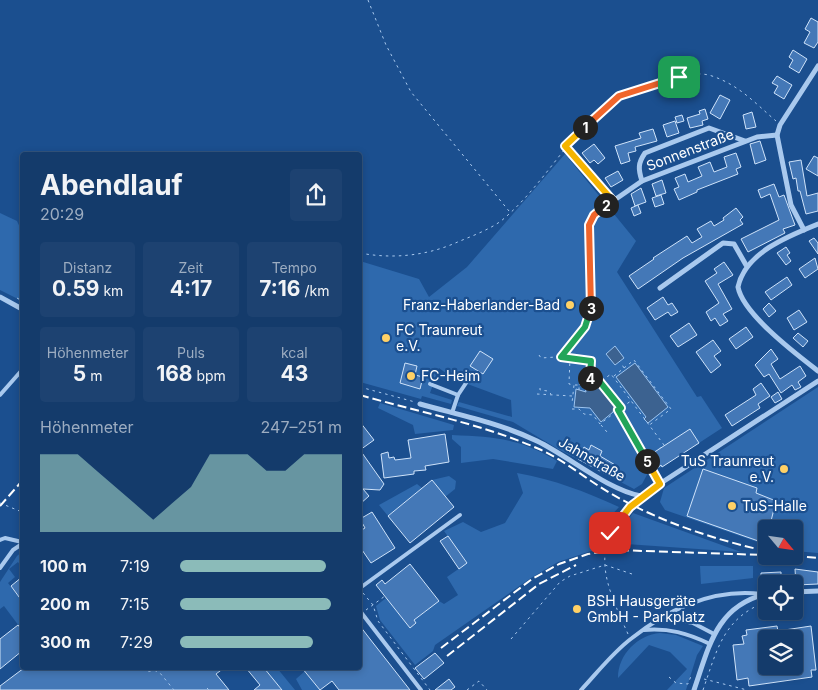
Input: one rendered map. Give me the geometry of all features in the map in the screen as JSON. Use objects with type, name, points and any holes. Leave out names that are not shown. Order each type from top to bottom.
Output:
[{"type":"street","points":[[804,230],[791,205],[778,134],[780,125],[818,66]]},
{"type":"street","name":"Sonnenstraße","points":[[642,180],[638,169],[639,161],[645,153],[709,128],[721,130],[746,141]]},
{"type":"street","name":"Sonnenstraße","points":[[613,201],[642,180],[746,141],[768,134],[778,134]]},
{"type":"street","points":[[818,224],[773,245],[746,265],[738,287],[744,301],[782,342],[818,371]]},
{"type":"street","points":[[660,288],[723,243],[734,244],[746,265]]},
{"type":"street","points":[[0,297],[20,308]]},
{"type":"street","points":[[641,496],[818,381]]},
{"type":"street","name":"Jahnstraße","points":[[420,404],[530,438],[622,490],[641,496]]},
{"type":"street","points":[[803,592],[818,591]]},
{"type":"street","points":[[694,690],[714,634],[729,614],[740,604],[758,597]]},
{"type":"lane","points":[[561,357],[582,332],[591,310],[589,225],[594,215],[613,201]]},
{"type":"lane","points":[[0,395],[20,372]]},
{"type":"lane","points":[[452,413],[458,395],[466,383]]},
{"type":"lane","points":[[430,384],[458,395]]},
{"type":"lane","points":[[620,409],[660,484]]},
{"type":"lane","points":[[362,588],[460,515]]},
{"type":"lane","points":[[0,540],[5,538],[20,542]]},
{"type":"lane","points":[[0,568],[13,550],[20,545]]},
{"type":"lane","points":[[581,690],[630,639],[664,616],[706,597],[741,592],[758,593]]},
{"type":"lane","points":[[362,613],[422,690]]},
{"type":"lane","points":[[664,616],[693,623],[714,634]]},
{"type":"lane","points":[[642,630],[677,630],[710,644]]},
{"type":"path","points":[[368,0],[386,45],[411,92],[510,212]]},
{"type":"path","points":[[362,253],[390,256],[434,251],[494,225],[510,212],[565,146],[619,96],[650,84],[698,73],[712,76],[740,89],[780,125]]},
{"type":"path","points":[[565,146],[613,201]]},
{"type":"path","points":[[539,355],[541,358],[571,357],[571,359],[591,361],[590,381]]},
{"type":"path","points":[[571,359],[569,384],[579,385]]},
{"type":"path","points":[[613,377],[634,360],[671,409],[648,426]]},
{"type":"path","points":[[620,363],[624,368]]},
{"type":"path","points":[[579,390],[579,385],[583,380],[600,382],[611,374],[645,418]]},
{"type":"path","points":[[600,382],[620,409]]},
{"type":"path","points":[[572,403],[574,385]]},
{"type":"path","points":[[362,388],[420,404]]},
{"type":"path","points":[[540,388],[540,390],[548,391],[552,395]]},
{"type":"path","points":[[568,390],[573,391]]},
{"type":"path","points":[[537,394],[573,396]]},
{"type":"path","points":[[600,424],[631,400]]},
{"type":"path","points":[[572,409],[579,409],[584,414],[593,415],[607,432]]},
{"type":"path","points":[[643,416],[648,426],[664,445],[654,451],[647,461]]},
{"type":"path","points":[[630,639],[604,565],[604,551],[610,533],[620,518],[641,496]]},
{"type":"path","points":[[0,503],[20,511]]},
{"type":"path","points":[[511,639],[560,582],[570,576],[604,565],[635,574]]},
{"type":"path","points":[[362,591],[374,605],[378,621],[430,690]]},
{"type":"path","points":[[362,611],[385,596]]},
{"type":"path","points":[[704,690],[722,638],[729,626],[749,609],[758,605]]},
{"type":"path","points":[[154,670],[160,673],[174,690]]},
{"type":"path","points":[[669,677],[676,683],[688,684],[691,676],[698,678]]},
{"type":"path","points":[[707,680],[747,690]]},
{"type":"path","points":[[468,690],[479,681],[487,690]]},
{"type":"shaded area","name":"Franz-Haberlander-Bad","points":[[565,154],[636,241],[617,272],[697,397],[701,396],[722,428],[662,467],[649,471],[642,484],[634,489],[558,449],[513,422],[457,406],[459,402],[512,417],[511,400],[454,379],[439,368],[430,393],[452,400],[451,404],[422,396],[421,399],[362,383],[362,262],[419,279],[429,297],[467,267]]},
{"type":"shaded area","points":[[0,213],[17,221],[20,228],[20,300],[0,290]]},
{"type":"shaded area","points":[[615,346],[624,358],[615,365],[606,354]]},
{"type":"shaded area","points":[[635,363],[668,407],[648,423],[644,419],[646,417],[616,377]]},
{"type":"shaded area","points":[[584,383],[600,384],[615,404],[613,412],[601,422],[590,408],[574,407],[576,389],[586,392]]},
{"type":"shaded area","name":"TuS Traunreut e.V.","points":[[818,387],[818,553],[803,552],[803,520],[758,520],[758,542],[665,510],[660,502],[664,488]]},
{"type":"shaded area","points":[[380,403],[454,425],[453,430],[415,434],[413,425],[378,408]]},
{"type":"shaded area","points":[[452,435],[506,440],[531,448],[557,461],[553,469],[493,459],[461,463],[461,447],[452,439]]},
{"type":"shaded area","points":[[517,473],[569,487],[619,507],[598,530],[594,550],[558,562],[531,578],[435,645],[433,651],[415,665],[380,620],[376,606],[386,598],[410,628],[416,624],[414,620],[439,601],[444,604],[458,595],[447,577],[467,563],[444,531],[463,522],[481,532],[505,523],[523,493]]},
{"type":"shaded area","points":[[449,476],[456,481],[455,489],[445,497],[432,480]]},
{"type":"shaded area","points":[[417,484],[422,488],[388,516],[379,505]]},
{"type":"shaded area","points":[[633,513],[741,552],[626,544],[614,537]]},
{"type":"shaded area","points":[[20,554],[20,565],[18,562],[9,569],[15,577],[8,583],[20,598],[20,627],[4,606],[0,609],[0,582],[17,556]]},
{"type":"shaded area","points":[[700,566],[753,566],[753,578],[701,584]]},
{"type":"shaded area","points":[[660,633],[676,635],[703,646],[697,655],[686,690],[667,690],[687,669],[670,652],[649,645],[618,678],[621,661],[631,647],[644,638]]},
{"type":"shaded area","points":[[266,670],[279,670],[295,690],[282,690]]},
{"type":"shaded area","points":[[305,671],[320,690],[302,690],[296,679]]},
{"type":"building","points":[[811,18],[818,22],[818,42],[814,48],[804,43],[810,32],[805,29]]},
{"type":"building","points":[[793,50],[807,59],[799,73],[789,67],[793,60],[789,57]]},
{"type":"building","points":[[777,76],[792,85],[784,99],[774,93],[778,86],[772,83]]},
{"type":"building","points":[[720,95],[730,100],[720,119],[710,113]]},
{"type":"building","points":[[705,109],[708,119],[702,121],[703,125],[690,128],[687,118],[700,114],[699,111]]},
{"type":"building","points":[[752,112],[756,127],[746,129],[743,115]]},
{"type":"building","points":[[682,115],[684,121],[677,123],[675,117]]},
{"type":"building","points":[[675,121],[679,133],[667,137],[663,125]]},
{"type":"building","points":[[653,129],[657,141],[635,147],[636,151],[628,153],[630,161],[621,164],[615,146],[641,138],[639,133]]},
{"type":"building","points":[[760,141],[766,160],[755,164],[750,144]]},
{"type":"building","points":[[594,144],[605,158],[598,164],[594,160],[590,163],[582,153]]},
{"type":"building","points":[[736,153],[741,167],[736,169],[738,174],[697,190],[697,192],[679,200],[674,189],[679,187],[675,178],[685,174],[688,182],[702,176],[698,167],[710,162],[714,172],[727,167],[724,157]]},
{"type":"building","points":[[814,156],[818,158],[818,176],[806,169]]},
{"type":"building","points":[[801,160],[807,196],[818,193],[818,211],[806,214],[800,191],[798,191],[796,178],[793,179],[789,162]]},
{"type":"building","points":[[618,171],[623,180],[611,187],[605,178]]},
{"type":"building","points":[[662,180],[666,193],[656,196],[652,184]]},
{"type":"building","points":[[774,184],[779,197],[784,195],[795,225],[783,229],[785,233],[748,252],[741,239],[779,220],[770,194],[761,198],[758,190]]},
{"type":"building","points":[[641,188],[646,202],[635,206],[631,194]]},
{"type":"building","points":[[661,195],[664,204],[655,207],[652,198]]},
{"type":"building","points":[[638,205],[641,213],[634,216],[631,208]]},
{"type":"building","points":[[736,208],[743,217],[740,220],[743,224],[683,258],[638,289],[629,276],[687,236],[692,243],[702,237],[697,229],[711,221],[714,226],[724,220],[723,218]]},
{"type":"building","points":[[814,238],[818,243],[818,254],[809,241]]},
{"type":"building","points":[[786,247],[790,253],[787,255],[791,261],[786,265],[777,253]]},
{"type":"building","points":[[815,258],[818,269],[805,278],[799,269]]},
{"type":"building","points":[[724,262],[733,275],[718,284],[732,309],[723,314],[728,321],[720,326],[715,318],[711,321],[706,312],[719,303],[705,281],[717,273],[714,269]]},
{"type":"building","points":[[787,277],[792,285],[771,300],[765,292]]},
{"type":"building","points":[[663,297],[668,305],[672,303],[678,312],[671,316],[668,312],[655,320],[647,308]]},
{"type":"building","points":[[769,303],[776,311],[769,317],[763,309]]},
{"type":"building","points":[[799,310],[807,322],[794,330],[787,318]]},
{"type":"building","points":[[689,323],[697,335],[678,347],[670,336]]},
{"type":"building","points":[[746,327],[753,337],[736,349],[729,339]]},
{"type":"building","points":[[798,333],[808,341],[803,347],[793,338]]},
{"type":"building","points":[[713,340],[721,351],[714,356],[721,365],[711,373],[696,352]]},
{"type":"building","points":[[771,349],[778,359],[771,364],[780,379],[800,366],[806,376],[798,382],[801,387],[795,390],[792,385],[781,393],[769,374],[764,377],[755,365]]},
{"type":"building","points":[[480,351],[493,359],[483,374],[470,366]]},
{"type":"building","name":"FC-Heim","points":[[405,363],[417,366],[415,375],[423,377],[420,389],[400,383]]},
{"type":"building","points":[[761,383],[770,396],[758,404],[760,408],[732,426],[725,415],[756,395],[753,389]]},
{"type":"building","points":[[778,392],[782,399],[775,403],[771,397]]},
{"type":"building","points":[[362,425],[374,440],[362,449]]},
{"type":"building","points":[[690,429],[699,443],[656,469],[650,458],[653,453]]},
{"type":"building","points":[[445,434],[449,462],[425,466],[426,470],[414,471],[414,474],[384,478],[381,454],[388,452],[389,458],[394,457],[395,460],[411,458],[408,440]]},
{"type":"building","points":[[591,445],[602,451],[600,456],[617,466],[611,477],[578,459],[584,447],[589,450]]},
{"type":"building","points":[[362,453],[384,484],[380,490],[363,489],[369,496],[362,502]]},
{"type":"building","name":"TuS-Halle","points":[[703,469],[757,488],[756,493],[776,501],[771,520],[758,520],[758,541],[687,516]]},
{"type":"building","points":[[432,480],[454,507],[410,543],[388,516]]},
{"type":"building","points":[[372,512],[395,548],[371,563],[362,550],[362,530],[365,528],[362,518]]},
{"type":"building","points":[[448,536],[467,563],[459,569],[440,541]]},
{"type":"building","points":[[410,564],[439,601],[414,620],[416,623],[410,628],[376,585],[382,580],[385,584]]},
{"type":"building","points":[[795,569],[818,572],[818,584],[803,585],[803,575],[795,575]]},
{"type":"building","points":[[781,572],[781,575],[761,575],[761,573]]},
{"type":"building","points":[[20,579],[20,598],[11,586]]},
{"type":"building","points":[[18,625],[20,628],[20,653],[0,669],[0,639]]},
{"type":"building","points":[[777,626],[778,630],[758,630],[758,675],[803,675],[803,630],[785,630],[811,626],[816,670],[811,670],[812,677],[749,686],[748,678],[737,680],[733,645],[744,644],[742,636],[747,635],[746,630]]},
{"type":"building","points":[[362,629],[410,690],[339,690],[332,681],[320,690],[304,670],[362,670]]},
{"type":"building","points":[[435,653],[444,663],[424,679],[415,668]]},
{"type":"building","points":[[21,670],[221,670],[216,674],[229,690],[0,690],[0,686]]},
{"type":"building","points":[[248,670],[266,670],[282,690],[254,690],[260,685]]},
{"type":"building","points":[[449,679],[455,687],[451,690],[435,690]]},
{"type":"railway","points":[[362,396],[473,425],[517,440],[548,453],[610,493],[647,512],[706,535],[758,549]]},
{"type":"railway","points":[[0,506],[20,483]]},
{"type":"railway","points":[[441,648],[532,579],[559,564],[588,554],[616,550],[758,555]]},
{"type":"railway","points":[[803,557],[818,558]]},
{"type":"railway","points":[[447,656],[539,584],[576,565]]},
{"type":"place","name":"Franz-Haberlander-Bad","points":[[570,305]]},
{"type":"place","name":"FC Traunreut e.V.","points":[[386,338]]},
{"type":"place","name":"FC-Heim","points":[[411,376]]},
{"type":"place","name":"TuS Traunreut e.V.","points":[[784,469]]},
{"type":"place","name":"TuS-Halle","points":[[732,506]]},
{"type":"place","name":"BSH Hausgeräte GmbH - Parkplatz","points":[[577,609]]},
{"type":"route","points":[[610,533],[620,518],[641,496],[660,484],[618,410],[621,408],[600,382],[590,381],[591,361],[571,359],[571,357],[567,356],[561,357],[582,332],[589,319],[591,310],[589,225],[594,215],[613,201],[565,146],[608,105],[625,92],[679,77]]}]
